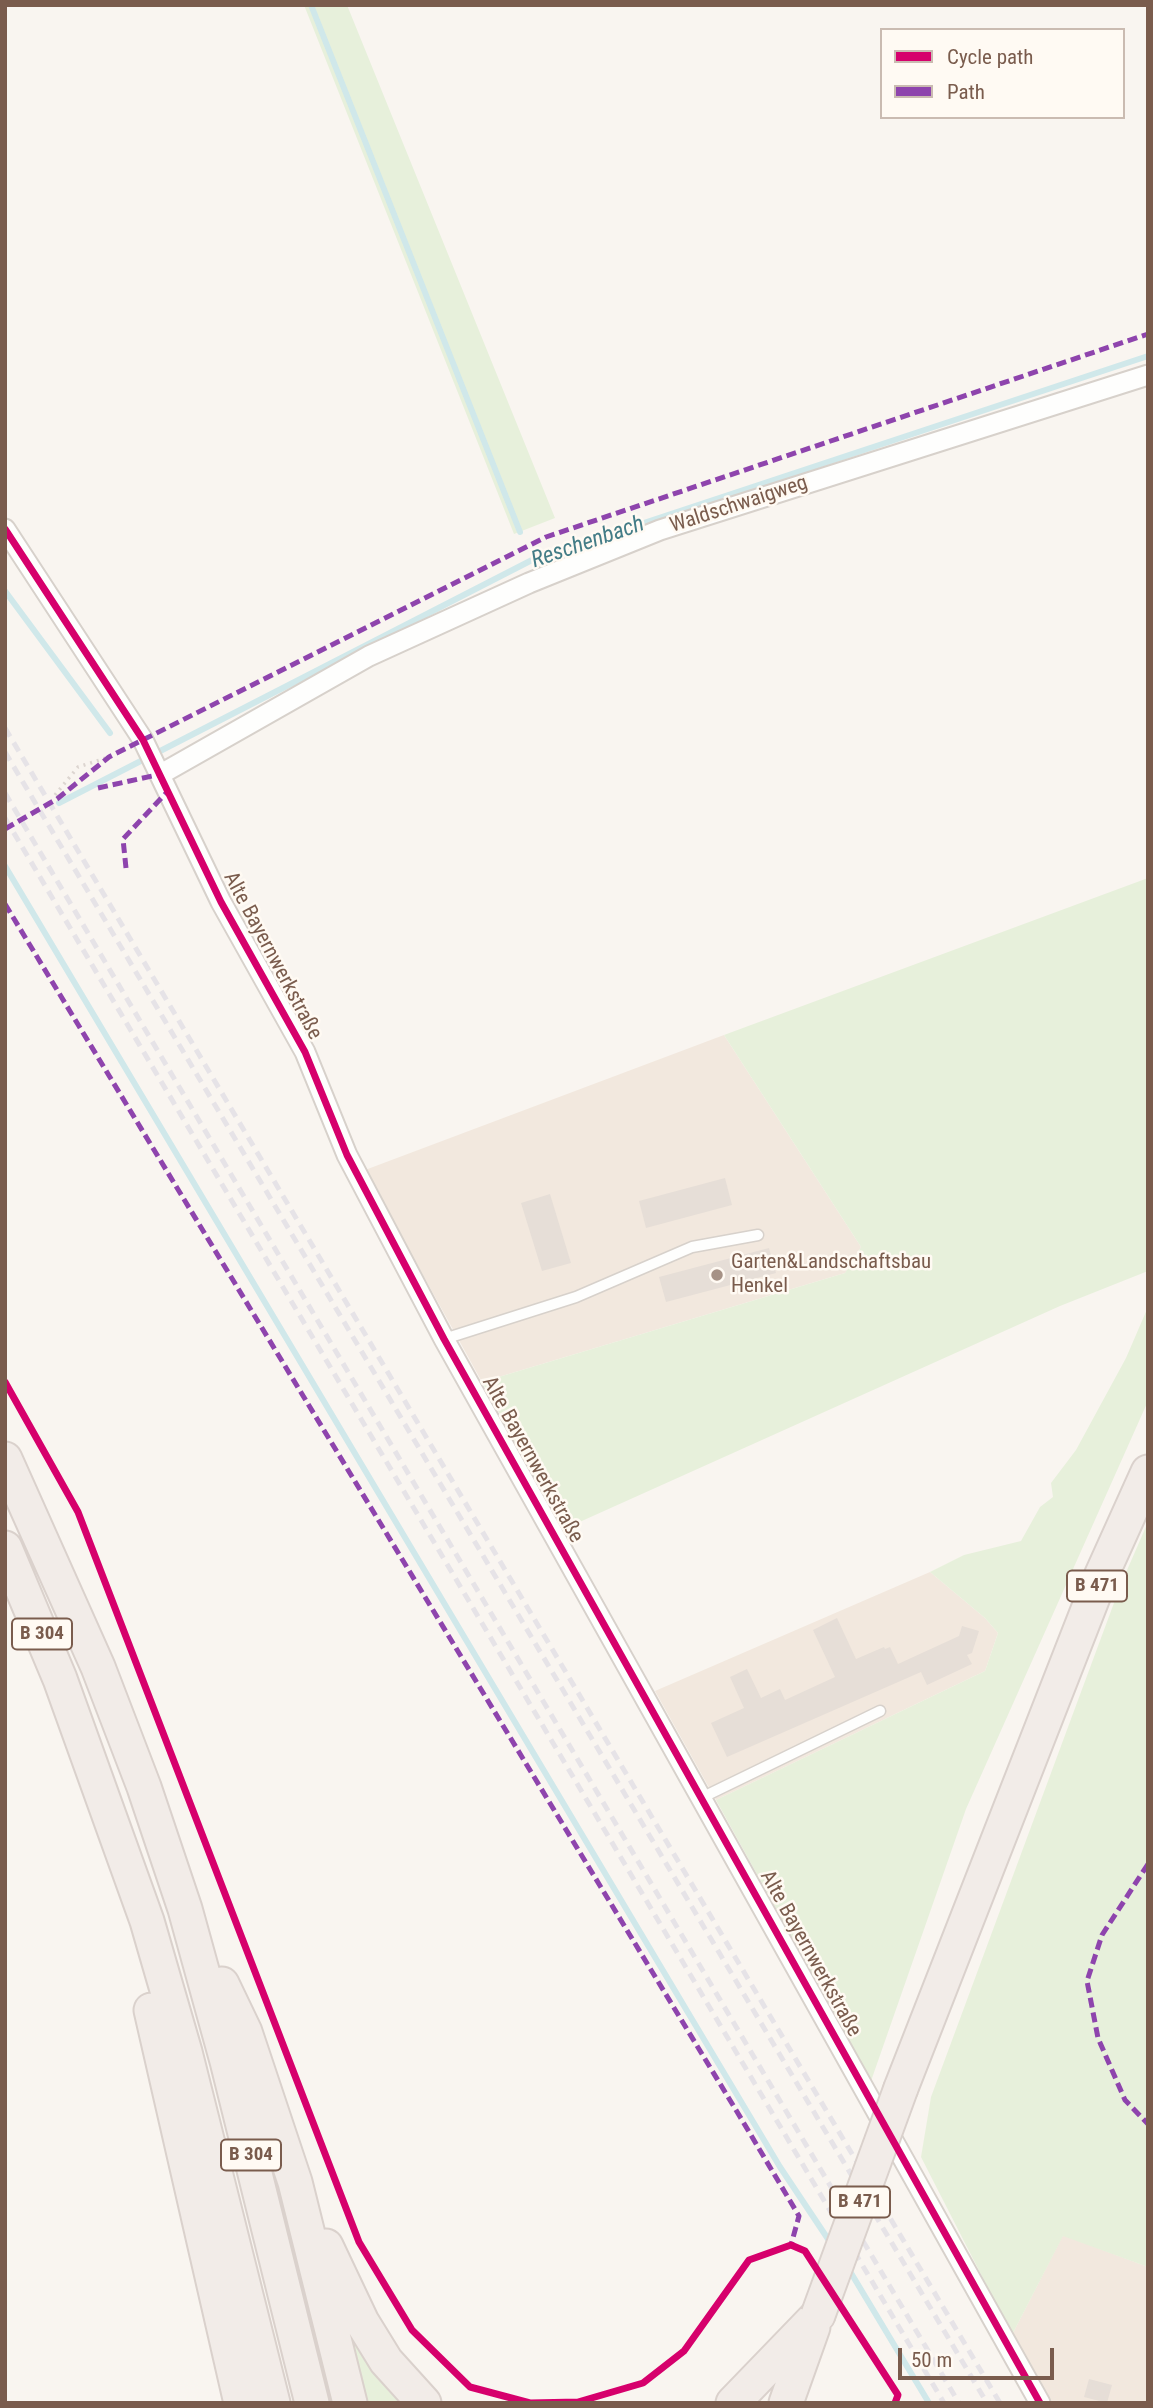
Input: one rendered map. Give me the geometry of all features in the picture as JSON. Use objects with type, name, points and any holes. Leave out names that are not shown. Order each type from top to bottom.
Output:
[{"type":"highway","name":"B 304","points":[[5,1459],[97,1667],[144,1787],[185,1909],[227,2061],[313,2403]]},
{"type":"highway","name":"B 471","points":[[786,2403],[901,2088],[1102,1574],[1148,1472]]},
{"type":"highway","name":"B 304","points":[[5,1548],[60,1679],[147,1921],[186,2052],[273,2403]]},
{"type":"highway","points":[[185,1909],[245,2032],[295,2182],[350,2403]]},
{"type":"highway","points":[[147,1921],[142,1971],[237,2394]]},
{"type":"highway","points":[[295,2182],[362,2322],[386,2361],[424,2403]]},
{"type":"highway","points":[[733,2403],[818,2315]]},
{"type":"highway","points":[[810,2403],[818,2315]]},
{"type":"street","name":"Waldschwaigweg","points":[[158,768],[369,656],[541,578],[660,530],[1148,375]]},
{"type":"street","name":"Alte Bayernwerkstraße","points":[[5,529],[143,740],[221,902],[305,1052],[347,1155],[444,1339],[1040,2403]]},
{"type":"lane","points":[[444,1339],[576,1297],[692,1247],[758,1236]]},
{"type":"lane","points":[[701,1798],[880,1711]]},
{"type":"path","points":[[55,795],[79,767],[109,757]]},
{"type":"shaded area","points":[[724,1035],[861,1247],[845,1273],[482,1382],[365,1170]]},
{"type":"shaded area","points":[[930,1572],[985,1618],[998,1633],[985,1671],[716,1800],[655,1691]]},
{"type":"shaded area","points":[[1063,2235],[1148,2267],[1148,2403],[1051,2403],[1012,2335]]},
{"type":"green space","points":[[304,5],[347,5],[555,518],[514,534]]},
{"type":"green space","points":[[1148,878],[1148,1271],[1060,1306],[564,1529],[482,1382],[845,1273],[861,1247],[724,1035]]},
{"type":"green space","points":[[1148,1307],[1148,1401],[966,1809],[871,2081],[716,1800],[985,1671],[998,1633],[985,1618],[930,1572],[964,1555],[1021,1541],[1040,1507],[1053,1497],[1051,1483],[1076,1450],[1126,1358]]},
{"type":"green space","points":[[1148,1522],[1148,2267],[1063,2236],[1012,2335],[921,2157],[931,2097],[1121,1584]]},
{"type":"green space","points":[[330,2276],[408,2403],[358,2403]]},
{"type":"building","points":[[725,1178],[732,1205],[646,1228],[639,1201]]},
{"type":"building","points":[[550,1194],[571,1263],[542,1271],[521,1203]]},
{"type":"building","name":"Garten&Landschaftsbau Henkel","points":[[769,1248],[776,1273],[666,1302],[659,1277]]},
{"type":"building","points":[[837,1618],[856,1659],[890,1647],[898,1664],[959,1636],[962,1626],[979,1631],[972,1653],[967,1655],[972,1664],[927,1685],[921,1672],[727,1757],[711,1723],[744,1708],[730,1677],[747,1669],[761,1698],[780,1689],[785,1700],[835,1677],[813,1630]]},
{"type":"building","points":[[1089,2379],[1112,2385],[1107,2403],[1084,2397]]},
{"type":"waterway","points":[[311,5],[520,532]]},
{"type":"waterway","name":"Reschenbach","points":[[59,803],[532,560],[1148,356]]},
{"type":"waterway","points":[[5,591],[110,733]]},
{"type":"waterway","points":[[5,866],[780,2167],[832,2245]]},
{"type":"waterway","points":[[848,2268],[929,2403]]},
{"type":"railway","points":[[5,728],[1000,2403]]},
{"type":"railway","points":[[5,752],[987,2403]]},
{"type":"railway","points":[[5,793],[959,2403]]},
{"type":"railway","points":[[5,818],[944,2403]]},
{"type":"marked path","points":[[5,829],[57,799],[109,757],[546,537],[1148,334]]},
{"type":"marked path","points":[[98,788],[161,774]]},
{"type":"marked path","points":[[126,868],[123,839],[168,791]]},
{"type":"marked path","points":[[5,904],[799,2216],[791,2245]]},
{"type":"marked path","points":[[1148,1864],[1102,1935],[1087,1981],[1098,2038],[1125,2100],[1148,2124]]},
{"type":"cycle path","points":[[5,529],[143,740],[221,902],[305,1052],[347,1155],[444,1339],[1040,2403]]},
{"type":"cycle path","points":[[5,1382],[78,1512],[359,2242],[412,2330],[470,2387],[530,2403],[578,2402],[643,2383],[684,2351],[749,2260],[791,2245],[805,2251],[898,2395],[895,2403]]},
{"type":"place","name":"Garten&Landschaftsbau Henkel","points":[[717,1275]]}]
